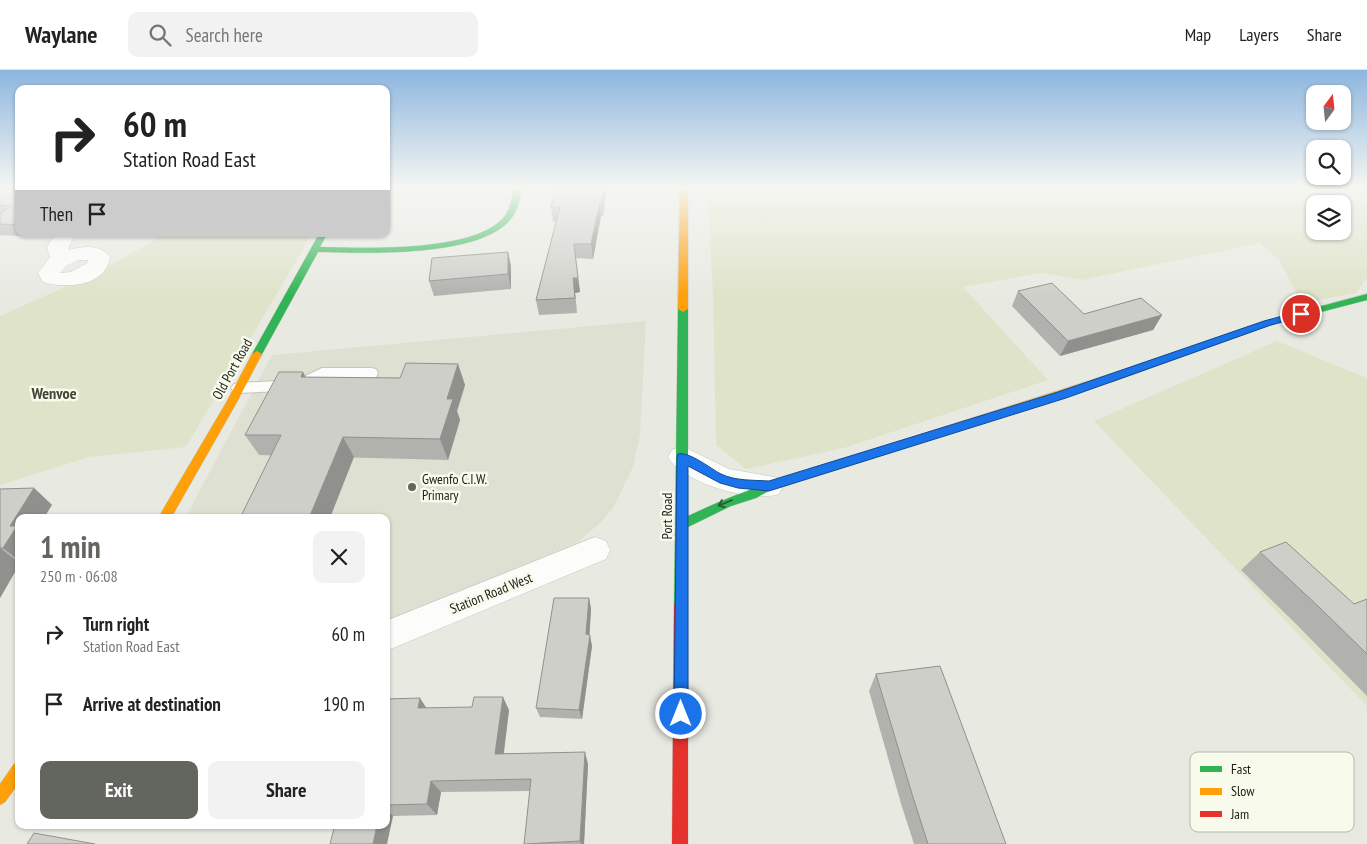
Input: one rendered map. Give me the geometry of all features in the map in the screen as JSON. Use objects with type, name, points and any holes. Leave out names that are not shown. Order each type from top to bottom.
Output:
[{"type":"street","points":[[314,249],[354,250],[439,245],[476,238],[493,231],[502,224]]},
{"type":"street","name":"Port Road","points":[[680,844],[684,224]]},
{"type":"street","points":[[61,260],[58,247],[63,237]]},
{"type":"street","name":"Old Port Road","points":[[166,514],[239,388],[321,237]]},
{"type":"street","points":[[682,524],[728,502],[752,495],[769,486],[1062,395],[1268,323],[1367,297]]},
{"type":"street","points":[[682,457],[720,479],[769,486]]},
{"type":"street","name":"Station Road West","points":[[390,634],[595,550]]},
{"type":"street","points":[[0,797],[15,775]]},
{"type":"lane","points":[[239,388],[300,385],[322,373],[371,373]]},
{"type":"shaded area","points":[[709,224],[1306,224],[1306,240],[1351,240],[1351,224],[1367,224],[1367,278],[1356,293],[1302,303],[1279,260],[1260,243],[1082,280],[1042,273],[963,287],[1048,380],[844,448],[746,469],[716,445],[713,292]]},
{"type":"shaded area","points":[[159,237],[310,237],[186,447],[89,457],[0,485],[0,316],[63,288]]},
{"type":"shaded area","name":"Gwenfo C.I.W. Primary","points":[[646,321],[640,435],[633,467],[613,508],[598,525],[575,544],[390,618],[390,514],[187,514],[272,355]]},
{"type":"shaded area","points":[[1277,341],[1367,378],[1367,706],[1094,421]]},
{"type":"building","points":[[556,224],[595,224],[591,244],[574,244],[578,278],[573,278],[575,298],[536,300]]},
{"type":"building","points":[[508,252],[508,274],[429,281],[432,258]]},
{"type":"building","points":[[1052,283],[1084,314],[1141,298],[1162,315],[1068,341],[1018,291]]},
{"type":"building","points":[[406,363],[458,364],[447,399],[453,399],[440,439],[343,437],[311,514],[242,514],[281,435],[245,435],[279,372],[303,372],[301,377],[400,378]]},
{"type":"building","points":[[34,488],[18,514],[15,514],[15,518],[10,526],[15,526],[15,529],[3,548],[0,548],[0,489]]},
{"type":"building","points":[[1286,542],[1354,604],[1367,599],[1367,654],[1260,552]]},
{"type":"building","points":[[554,598],[589,598],[586,634],[590,635],[579,710],[536,708]]},
{"type":"building","points":[[940,666],[1006,844],[928,844],[876,674]]},
{"type":"building","points":[[474,697],[503,697],[495,754],[585,752],[580,841],[524,844],[531,779],[431,781],[427,804],[390,805],[390,699],[420,698],[418,708],[472,707]]},
{"type":"building","points":[[334,829],[376,829],[373,844],[330,844]]},
{"type":"building","points":[[34,833],[95,844],[27,844]]},
{"type":"traffic: fast","points":[[314,249],[359,250],[443,245],[469,239],[490,231],[500,224]]},
{"type":"traffic: fast","points":[[257,354],[321,237]]},
{"type":"traffic: fast","points":[[1111,378],[1268,323],[1367,297]]},
{"type":"traffic: fast","points":[[681,605],[683,309]]},
{"type":"traffic: fast","points":[[682,524],[728,502],[752,495],[769,486],[876,453]]},
{"type":"traffic: slow","points":[[683,309],[684,224]]},
{"type":"traffic: slow","points":[[166,514],[232,402],[257,354]]},
{"type":"traffic: slow","points":[[876,453],[1111,378]]},
{"type":"traffic: slow","points":[[0,797],[15,775]]},
{"type":"traffic: jam","points":[[680,844],[681,605]]},
{"type":"place","name":"Gwenfo C.I.W. Primary","points":[[412,487]]},
{"type":"district","name":"Wenvoe","points":[[54,393]]},
{"type":"route","points":[[681,714],[682,457],[720,479],[769,486],[1062,395],[1268,323],[1301,314]]}]
